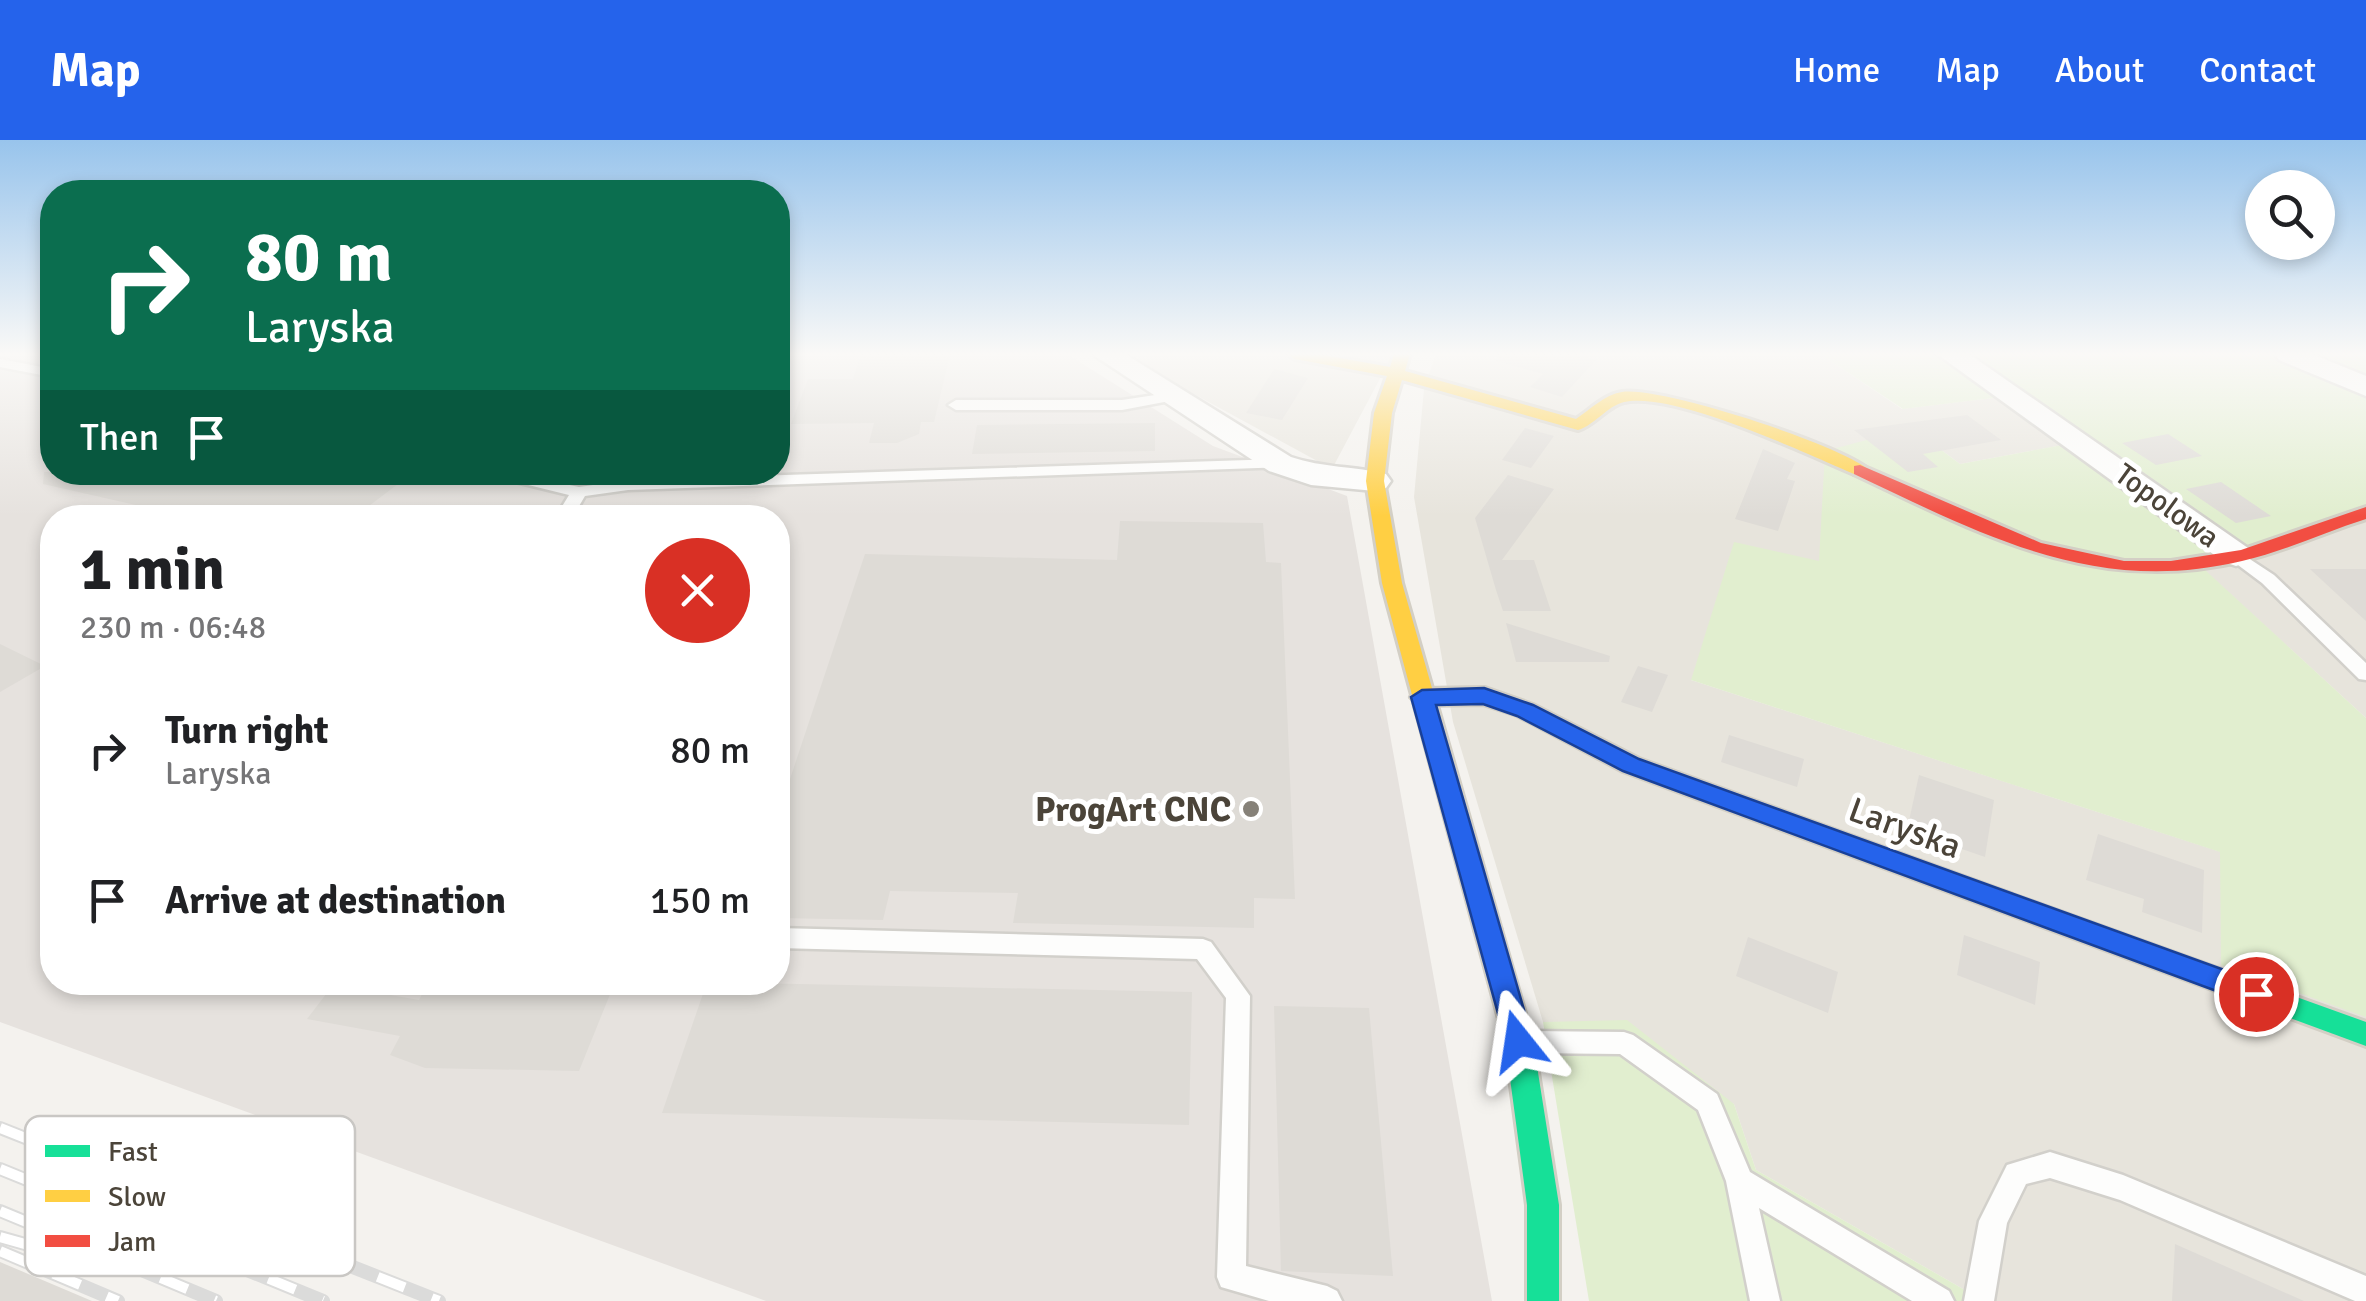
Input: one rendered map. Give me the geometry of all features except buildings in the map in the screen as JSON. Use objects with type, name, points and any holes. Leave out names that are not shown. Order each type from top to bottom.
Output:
[{"type":"street","points":[[1193,408],[1280,464],[1311,475],[1375,481]]},
{"type":"street","points":[[1385,408],[1375,481],[1392,582],[1518,1041],[1542,1205],[1542,1301]]},
{"type":"street","points":[[1529,408],[1578,425],[1588,422],[1602,408]]},
{"type":"street","points":[[1684,408],[1786,437],[2020,542],[2109,568],[2157,572],[2236,555]]},
{"type":"street","name":"Topolowa","points":[[2028,408],[2236,555],[2298,539],[2348,516],[2366,513]]},
{"type":"street","name":"Laryska","points":[[1422,697],[1484,696],[1631,765],[2366,1034]]},
{"type":"lane","points":[[790,480],[1280,464]]},
{"type":"lane","points":[[546,485],[579,492],[628,485]]},
{"type":"lane","points":[[571,505],[579,492]]},
{"type":"lane","name":"Topolowa","points":[[2236,555],[2268,579],[2366,674]]},
{"type":"lane","points":[[790,938],[1203,949],[1238,996],[1231,1277],[1327,1301]]},
{"type":"lane","points":[[1518,1041],[1624,1043],[1708,1102],[1740,1181],[1765,1301]]},
{"type":"lane","points":[[1979,1301],[1993,1221],[2017,1174],[2050,1165],[2123,1188],[2366,1291]]},
{"type":"lane","points":[[1740,1181],[1939,1301]]},
{"type":"shaded area","points":[[0,408],[40,408],[40,485],[790,485],[790,408],[1153,408],[1213,446],[1347,496],[1492,1301],[766,1301],[355,1151],[355,1116],[258,1116],[0,1022]]},
{"type":"shaded area","points":[[1220,408],[1364,408],[1332,469]]},
{"type":"shaded area","points":[[1422,408],[2019,408],[2074,443],[1960,464],[1912,428],[1819,561],[1691,680],[2221,852],[2366,1017],[2366,1301],[1984,1301],[1756,1170],[1734,1104],[1543,1022],[1453,722],[1414,497]]},
{"type":"shaded area","points":[[2366,517],[2366,718],[2191,558]]},
{"type":"green space","points":[[2018,408],[2366,408],[2366,517],[2192,558],[2366,718],[2366,1017],[2221,965],[2220,852],[1691,680],[1734,542],[1819,561],[1825,451],[1912,428],[1960,464],[2073,443]]},
{"type":"green space","points":[[1627,1020],[1734,1104],[1756,1170],[1984,1301],[1589,1301],[1543,1022]]},
{"type":"railway","points":[[0,1128],[25,1138]]},
{"type":"railway","points":[[0,1169],[25,1179]]},
{"type":"railway","points":[[0,1211],[25,1221]]},
{"type":"railway","points":[[0,1237],[25,1244]]},
{"type":"railway","points":[[0,1251],[25,1262]]},
{"type":"railway","points":[[355,1268],[439,1301]]},
{"type":"railway","points":[[59,1276],[118,1301]]},
{"type":"railway","points":[[156,1276],[216,1301]]},
{"type":"railway","points":[[262,1276],[323,1301]]},
{"type":"traffic: fast","points":[[2002,901],[2366,1034]]},
{"type":"traffic: fast","points":[[1488,930],[1519,1041],[1543,1205],[1543,1301]]},
{"type":"traffic: slow","points":[[1385,408],[1375,481],[1392,583],[1488,930]]},
{"type":"traffic: slow","points":[[1519,408],[1578,425],[1602,408]]},
{"type":"traffic: slow","points":[[1697,408],[1860,470]]},
{"type":"traffic: jam","points":[[1860,470],[2034,547],[2078,560],[2124,567],[2171,567],[2231,558],[2262,551],[2366,513]]},
{"type":"traffic: jam","points":[[1422,697],[1485,696],[1525,710],[1631,765],[2002,901]]},
{"type":"place","name":"ProgArt CNC","points":[[1251,809]]},
{"type":"route","points":[[1518,1041],[1422,697],[1484,696],[1525,710],[1631,765],[2256,994]]}]
